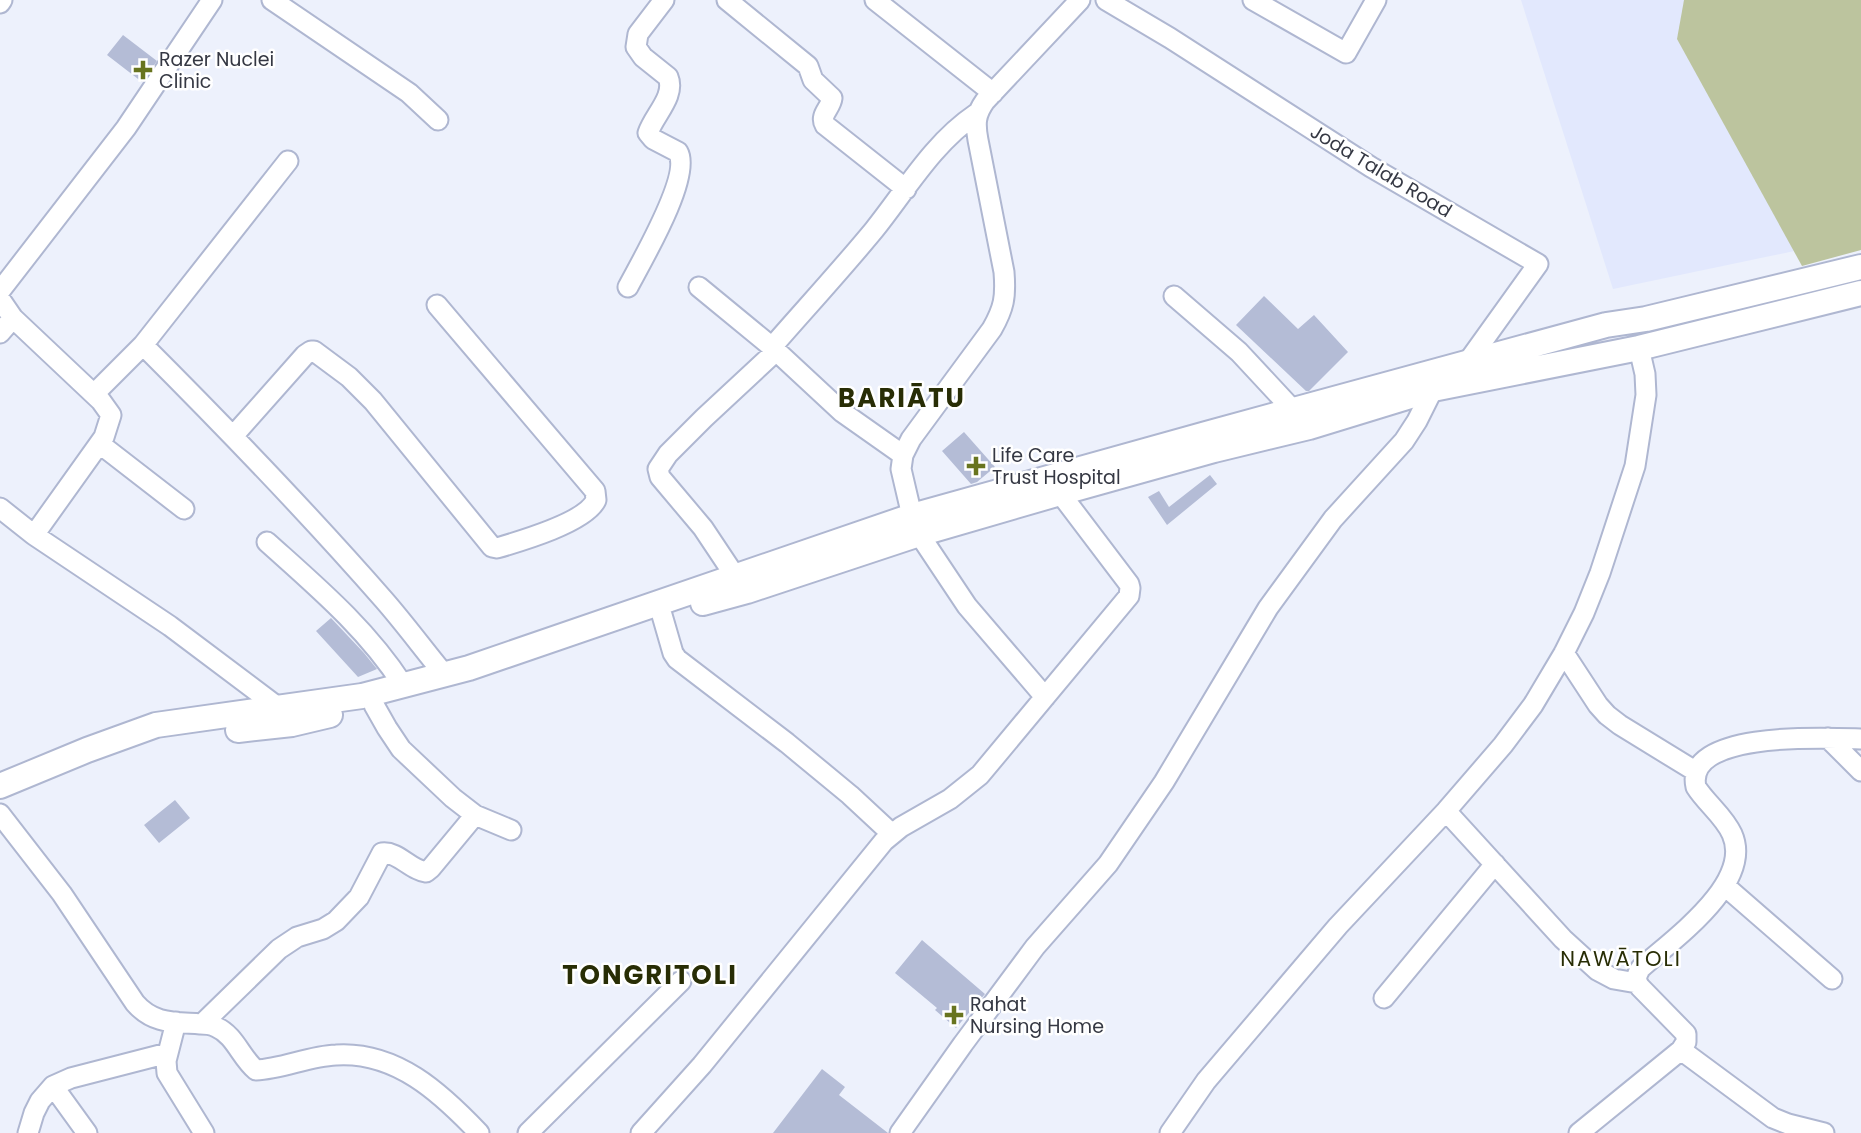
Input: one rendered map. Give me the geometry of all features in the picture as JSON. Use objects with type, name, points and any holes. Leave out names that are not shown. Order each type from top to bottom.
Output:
[{"type":"main road","points":[[0,800],[88,762],[144,743],[292,724],[460,687],[662,615],[747,591],[916,525],[1060,493],[1214,450],[1309,427],[1433,389],[1466,373],[1606,325],[1646,319],[1861,267]]},
{"type":"main road","points":[[0,786],[156,725],[362,696],[482,664],[735,576],[916,525],[1293,410],[1466,373],[1639,348],[1861,293]]},
{"type":"street","points":[[0,291],[126,128],[212,0]]},
{"type":"street","points":[[272,0],[409,93],[438,120]]},
{"type":"street","points":[[628,287],[674,193],[681,164],[678,152],[649,135],[649,130],[669,92],[670,81],[643,57],[636,47],[638,34],[664,0]]},
{"type":"street","points":[[726,0],[808,66],[813,80],[832,98],[822,120],[825,125],[906,189]]},
{"type":"street","points":[[875,0],[993,93]]},
{"type":"street","points":[[735,576],[703,528],[660,477],[658,470],[668,454],[774,349],[874,230],[944,140],[976,114],[1080,0]]},
{"type":"street","name":"Joda Talab Road","points":[[1105,0],[1181,45],[1371,167],[1538,264],[1466,373]]},
{"type":"street","points":[[1253,0],[1346,53],[1376,0]]},
{"type":"street","points":[[976,114],[978,140],[1004,272],[1004,305],[992,330],[911,439],[903,455],[902,480],[916,525],[967,606],[1045,697]]},
{"type":"street","points":[[94,394],[143,345],[288,161]]},
{"type":"street","points":[[699,286],[774,349],[842,412],[903,455]]},
{"type":"street","points":[[1174,296],[1239,352],[1293,410]]},
{"type":"street","points":[[0,299],[13,318],[94,394],[111,415],[100,444],[34,535]]},
{"type":"street","points":[[233,435],[305,355],[314,351],[349,377],[373,401],[492,547],[497,548],[550,530],[590,509],[596,503],[595,491],[437,305]]},
{"type":"street","points":[[0,333],[13,318]]},
{"type":"street","points":[[143,345],[233,435],[386,602],[444,674]]},
{"type":"street","points":[[1170,1133],[1206,1081],[1338,926],[1446,811],[1503,745],[1533,705],[1584,613],[1635,466],[1646,395],[1645,374],[1639,348]]},
{"type":"street","points":[[900,1133],[1035,947],[1108,864],[1164,782],[1268,608],[1333,519],[1404,441],[1433,389]]},
{"type":"street","points":[[100,444],[184,509]]},
{"type":"street","points":[[641,1133],[702,1065],[884,841],[950,799],[980,775],[1127,600],[1129,584],[1060,493]]},
{"type":"street","points":[[0,509],[34,535],[170,626],[279,708]]},
{"type":"street","points":[[267,542],[348,616],[376,646],[403,685]]},
{"type":"street","points":[[662,615],[677,659],[787,743],[892,834]]},
{"type":"street","points":[[1564,653],[1607,715],[1695,771]]},
{"type":"street","points":[[374,705],[401,749],[453,799],[475,815],[511,830]]},
{"type":"street","points":[[1828,738],[1861,771]]},
{"type":"street","points":[[1579,1133],[1686,1042],[1686,1034],[1637,983],[1636,976],[1641,968],[1704,912],[1725,886],[1734,857],[1733,836],[1696,787],[1695,771],[1706,758],[1745,744],[1774,739],[1861,739]]},
{"type":"street","points":[[1446,811],[1563,939],[1597,970],[1614,979],[1637,983]]},
{"type":"street","points":[[0,814],[62,894],[142,1011],[156,1019],[218,1027],[256,1070],[338,1054],[387,1062],[430,1086],[479,1133]]},
{"type":"street","points":[[202,1024],[279,949],[297,937],[329,927],[336,921],[363,892],[382,853],[390,853],[426,872],[475,815]]},
{"type":"street","points":[[1384,998],[1495,864]]},
{"type":"street","points":[[1725,886],[1832,979]]},
{"type":"street","points":[[528,1133],[681,981]]},
{"type":"street","points":[[176,1022],[166,1060],[167,1073],[204,1133]]},
{"type":"street","points":[[1681,1049],[1773,1118],[1824,1133]]},
{"type":"street","points":[[28,1133],[40,1101],[53,1086],[71,1078],[168,1053]]},
{"type":"street","points":[[53,1086],[87,1133]]},
{"type":"shaded area","points":[[1521,0],[1861,0],[1861,237],[1613,289]]},
{"type":"green space","points":[[1684,0],[1861,0],[1861,250],[1802,266],[1677,39]]},
{"type":"building","points":[[123,35],[157,61],[142,82],[107,55]]},
{"type":"building","points":[[1264,296],[1298,329],[1314,315],[1348,352],[1309,391],[1236,325]]},
{"type":"building","points":[[964,432],[995,467],[971,484],[942,451]]},
{"type":"building","points":[[1210,475],[1217,484],[1167,525],[1148,497],[1159,491],[1169,507]]},
{"type":"building","points":[[331,618],[377,669],[358,677],[316,631]]},
{"type":"building","points":[[175,800],[190,818],[159,843],[144,825]]},
{"type":"building","points":[[922,940],[985,994],[956,1028],[935,1010],[937,1008],[895,973]]},
{"type":"building","points":[[822,1069],[845,1087],[839,1095],[888,1133],[773,1133]]},
{"type":"place","name":"Razer Nuclei Clinic","points":[[143,70]]},
{"type":"place","name":"Life Care Trust Hospital","points":[[976,466]]},
{"type":"place","name":"Rahat Nursing Home","points":[[954,1015]]},
{"type":"district","name":"BARIĀTU","points":[[902,398]]},
{"type":"district","name":"NAWĀTOLI","points":[[1621,958]]},
{"type":"district","name":"TONGRITOLI","points":[[650,975]]}]
